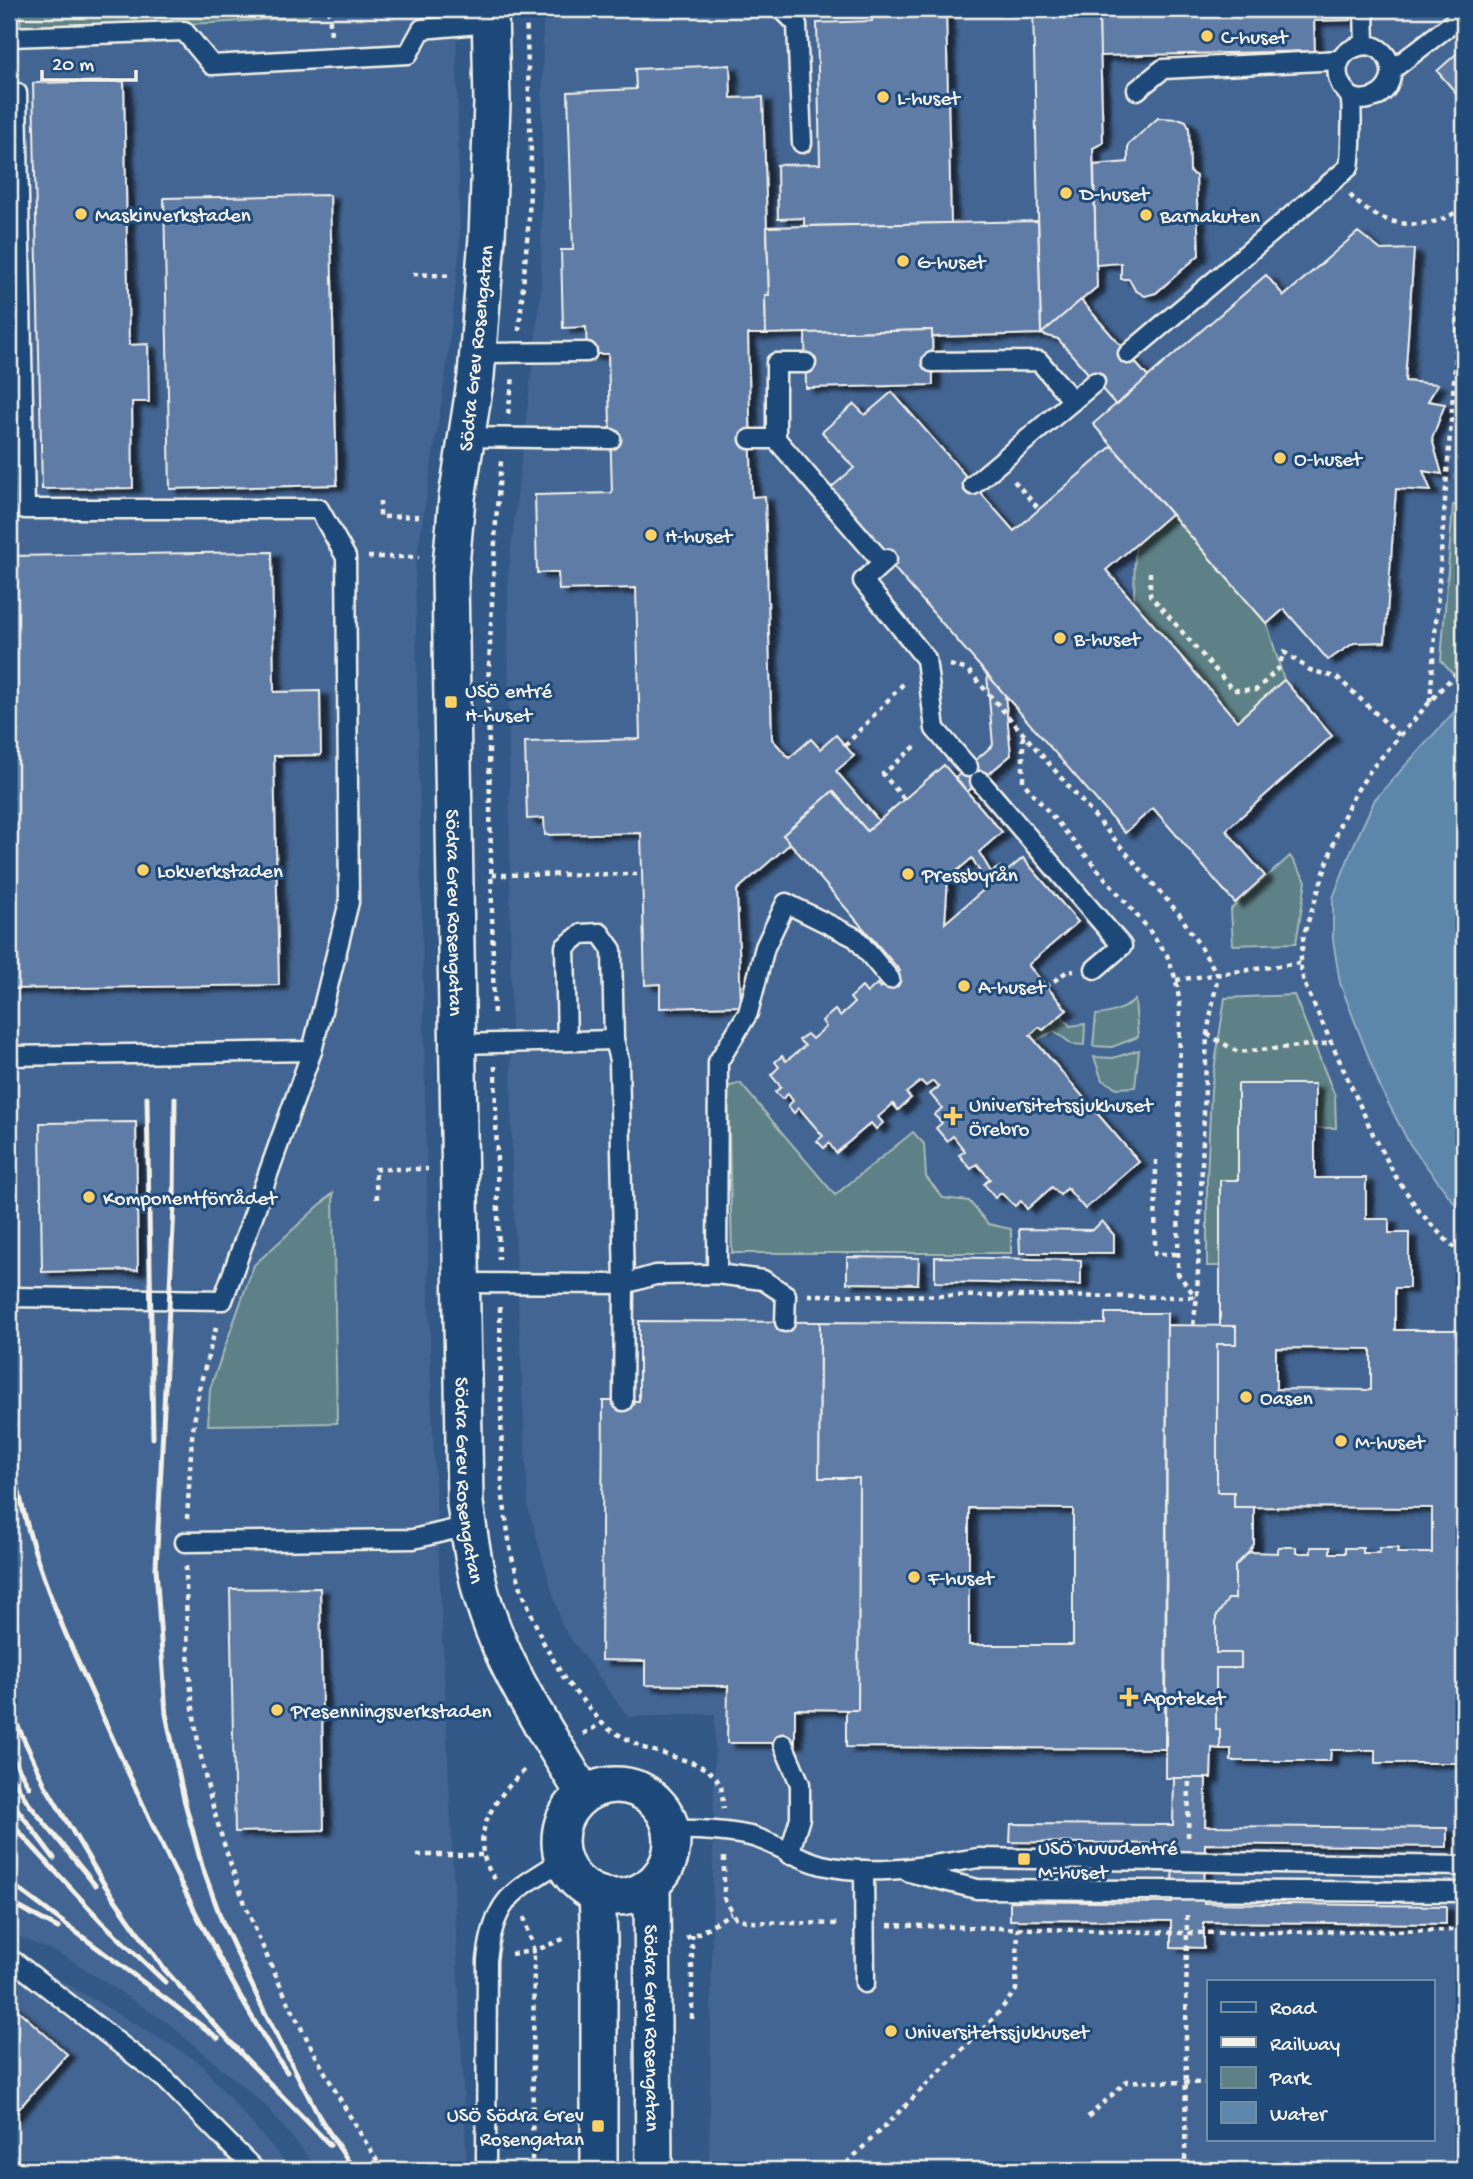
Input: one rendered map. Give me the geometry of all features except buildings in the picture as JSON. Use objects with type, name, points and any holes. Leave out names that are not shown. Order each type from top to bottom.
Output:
[{"type":"street","name":"Södra Grev Rosengatan","points":[[490,16],[492,103],[488,225],[478,353],[457,498],[450,577],[465,1492],[472,1552],[482,1594],[499,1642],[517,1682],[584,1794]]},
{"type":"street","points":[[615,1785],[639,1790],[659,1805],[671,1830],[668,1863],[652,1884],[630,1895],[618,1897],[597,1894],[578,1883],[567,1869],[560,1847],[563,1823],[571,1808],[584,1794],[597,1788],[615,1785]]},
{"type":"street","name":"Södra Grev Rosengatan","points":[[652,1884],[653,2170]]},
{"type":"street","points":[[597,1894],[599,2170]]},
{"type":"lane","points":[[782,9],[797,24],[802,143]]},
{"type":"lane","points":[[1364,9],[1365,45]]},
{"type":"lane","points":[[1392,70],[1464,14]]},
{"type":"lane","points":[[9,37],[184,32],[212,65],[408,54],[422,29],[490,16]]},
{"type":"lane","points":[[1374,45],[1386,55],[1392,70],[1389,86],[1378,96],[1355,100],[1341,86],[1337,71],[1340,60],[1347,51],[1374,45]]},
{"type":"lane","points":[[1137,90],[1163,69],[1340,60]]},
{"type":"lane","points":[[9,1297],[223,1300],[312,1051],[349,902],[346,557],[319,509],[24,509],[15,320],[16,93]]},
{"type":"lane","points":[[1128,354],[1349,167],[1350,96]]},
{"type":"lane","points":[[478,353],[587,352]]},
{"type":"lane","points":[[932,362],[1039,361],[1073,401]]},
{"type":"lane","points":[[806,363],[776,363],[776,439],[885,561],[863,580],[926,659],[935,729],[968,766]]},
{"type":"lane","points":[[973,485],[1095,382]]},
{"type":"lane","points":[[465,437],[611,439]]},
{"type":"lane","points":[[750,439],[776,439]]},
{"type":"lane","points":[[980,781],[1122,946],[1095,969]]},
{"type":"lane","points":[[717,1274],[718,1062],[748,1013],[765,947],[786,903],[856,938],[890,979]]},
{"type":"lane","points":[[567,1041],[565,947],[581,934],[600,933],[612,950],[614,1040],[619,1060],[624,1284],[623,1401]]},
{"type":"lane","points":[[457,1044],[614,1040]]},
{"type":"lane","points":[[9,1056],[312,1051]]},
{"type":"lane","points":[[461,1283],[624,1284],[655,1275],[717,1274],[763,1280],[786,1295],[785,1322]]},
{"type":"lane","points":[[186,1542],[413,1538],[468,1526]]},
{"type":"lane","points":[[783,1744],[800,1784],[800,1818],[789,1854]]},
{"type":"lane","points":[[671,1830],[688,1829],[756,1838],[789,1854],[821,1865],[864,1870],[902,1870],[978,1858],[1464,1866]]},
{"type":"lane","points":[[486,2170],[489,1941],[498,1912],[515,1890],[563,1860]]},
{"type":"lane","points":[[864,1870],[865,1983]]},
{"type":"lane","points":[[902,1870],[977,1889],[1464,1892]]},
{"type":"lane","points":[[9,1962],[15,1962],[166,2080],[255,2170]]},
{"type":"path","points":[[526,9],[531,139],[529,218],[516,353],[498,478],[489,658],[502,1490],[511,1553],[521,1588],[542,1640],[565,1680],[601,1723],[644,1748],[694,1763],[708,1770],[716,1778],[721,1786],[724,1803],[724,1898],[735,1917],[750,1922],[1187,1933],[1464,1930]]},
{"type":"path","points":[[1458,171],[1464,184]]},
{"type":"path","points":[[1335,179],[1358,204],[1379,218],[1405,225],[1430,223],[1455,214],[1464,206]]},
{"type":"path","points":[[1430,702],[1464,246]]},
{"type":"path","points":[[413,274],[463,277]]},
{"type":"path","points":[[999,463],[1039,509]]},
{"type":"path","points":[[380,501],[380,517],[431,517]]},
{"type":"path","points":[[346,557],[427,556]]},
{"type":"path","points":[[1150,572],[1150,595],[1233,690],[1256,690],[1278,669],[1284,652],[1310,670],[1338,678],[1401,736]]},
{"type":"path","points":[[845,746],[926,659],[968,670],[1180,915],[1218,975],[1207,1034],[1197,1297],[1193,1326]]},
{"type":"path","points":[[1464,666],[1373,768],[1354,795],[1340,824],[1304,934],[1300,963],[1304,983],[1373,1134],[1396,1177],[1419,1211],[1464,1256]]},
{"type":"path","points":[[904,799],[883,774],[935,729]]},
{"type":"path","points":[[1023,734],[1023,782],[1146,926],[1167,955],[1176,980],[1181,1005],[1178,1274],[1197,1297]]},
{"type":"path","points":[[484,875],[642,874]]},
{"type":"path","points":[[1176,980],[1300,963]]},
{"type":"path","points":[[1207,1034],[1238,1052],[1331,1043]]},
{"type":"path","points":[[1156,1160],[1155,1254],[1178,1254]]},
{"type":"path","points":[[377,1199],[375,1169],[435,1169]]},
{"type":"path","points":[[786,1295],[1197,1297]]},
{"type":"path","points":[[223,1300],[197,1401],[192,1437],[186,1542],[186,1617],[199,1746],[216,1818],[256,1933],[303,2034],[383,2170]]},
{"type":"path","points":[[532,2170],[534,1951],[525,1920],[487,1868],[482,1855],[484,1832],[495,1803],[510,1783],[536,1760],[601,1723]]},
{"type":"path","points":[[417,1855],[482,1855]]},
{"type":"path","points":[[840,2170],[995,2017],[1016,1990],[1018,1928]]},
{"type":"path","points":[[1185,2170],[1187,1933]]},
{"type":"path","points":[[692,1936],[692,2018]]},
{"type":"path","points":[[509,1954],[534,1951]]},
{"type":"path","points":[[1088,2118],[1127,2081],[1207,2083]]},
{"type":"shaded area","points":[[9,9],[456,9],[460,247],[446,373],[415,569],[431,1391],[467,2170],[319,2170],[268,2108],[168,2023],[68,1958],[9,1932]]},
{"type":"shaded area","name":"Universitetssjukhuset Örebro","points":[[543,9],[1464,9],[1464,701],[1375,799],[1333,898],[1409,1143],[1464,1216],[1464,2170],[709,2170],[715,1714],[628,1717],[563,1628],[528,1508],[512,1173],[508,576],[541,290]]},
{"type":"shaded area","points":[[9,1950],[198,2061],[292,2170],[9,2170]]},
{"type":"green space","points":[[20,9],[314,9],[307,17],[212,23],[21,28]]},
{"type":"green space","points":[[1453,505],[1464,506],[1464,686],[1441,661]]},
{"type":"green space","points":[[1171,514],[1267,624],[1284,680],[1237,721],[1134,602],[1135,546]]},
{"type":"green space","points":[[1290,856],[1306,881],[1296,943],[1233,945],[1231,909]]},
{"type":"green space","points":[[1294,995],[1335,1096],[1336,1128],[1315,1128],[1315,1084],[1238,1084],[1238,1180],[1220,1180],[1220,1266],[1207,1266],[1211,1090],[1225,998]]},
{"type":"green space","points":[[1135,1000],[1138,1037],[1112,1047],[1093,1046],[1096,1015],[1117,1011]]},
{"type":"green space","points":[[1061,1015],[1070,1026],[1085,1024],[1084,1045],[1072,1044],[1054,1031],[1035,1041],[1030,1035],[1039,1027],[1044,1030]]},
{"type":"green space","points":[[1139,1050],[1135,1087],[1117,1088],[1102,1080],[1094,1057],[1113,1058]]},
{"type":"green space","points":[[740,1083],[835,1195],[913,1132],[924,1144],[926,1177],[943,1198],[969,1201],[988,1224],[1011,1229],[1011,1253],[732,1253],[728,1087]]},
{"type":"green space","points":[[333,1193],[337,1423],[208,1425],[210,1389],[254,1265]]},
{"type":"water","points":[[1464,701],[1464,1216],[1409,1143],[1381,1089],[1340,983],[1333,940],[1333,898],[1375,799]]},
{"type":"railway","points":[[147,1097],[153,1438]]},
{"type":"railway","points":[[175,1098],[174,1207],[156,1568],[166,1714],[202,1866],[222,1921],[264,2011],[321,2120],[354,2170]]},
{"type":"railway","points":[[9,1430],[25,1517],[37,1559],[68,1639],[183,1887],[245,2005],[287,2072]]},
{"type":"railway","points":[[9,1707],[45,1785],[104,1884],[164,1969],[330,2145]]},
{"type":"railway","points":[[9,1751],[29,1787]]},
{"type":"railway","points":[[9,1773],[29,1804],[95,1885]]},
{"type":"railway","points":[[9,1798],[54,1858]]},
{"type":"railway","points":[[9,1821],[102,1922],[165,1982]]},
{"type":"railway","points":[[9,1882],[218,2038]]},
{"type":"railway","points":[[9,1902],[58,1928]]},
{"type":"place","name":"C-huset","points":[[1207,36]]},
{"type":"place","name":"L-huset","points":[[883,97]]},
{"type":"place","name":"D-huset","points":[[1066,193]]},
{"type":"place","name":"Maskinverkstaden","points":[[81,214]]},
{"type":"place","name":"Barnakuten","points":[[1146,215]]},
{"type":"place","name":"G-huset","points":[[903,261]]},
{"type":"place","name":"O-huset","points":[[1280,458]]},
{"type":"place","name":"H-huset","points":[[651,535]]},
{"type":"place","name":"B-huset","points":[[1060,638]]},
{"type":"place","name":"USÖ entré H-huset","points":[[451,702]]},
{"type":"place","name":"Lokverkstaden","points":[[143,870]]},
{"type":"place","name":"Pressbyrån","points":[[908,874]]},
{"type":"place","name":"A-huset","points":[[964,986]]},
{"type":"place","name":"Universitetssjukhuset Örebro","points":[[953,1116]]},
{"type":"place","name":"Komponentförrådet","points":[[89,1197]]},
{"type":"place","name":"Oasen","points":[[1246,1397]]},
{"type":"place","name":"M-huset","points":[[1341,1441]]},
{"type":"place","name":"F-huset","points":[[914,1577]]},
{"type":"place","name":"Apoteket","points":[[1129,1697]]},
{"type":"place","name":"Presenningsverkstaden","points":[[277,1710]]},
{"type":"place","name":"USÖ huvudentré M-huset","points":[[1024,1859]]},
{"type":"place","name":"Universitetssjukhuset","points":[[891,2031]]},
{"type":"place","name":"USÖ Södra Grev Rosengatan","points":[[598,2126]]}]
